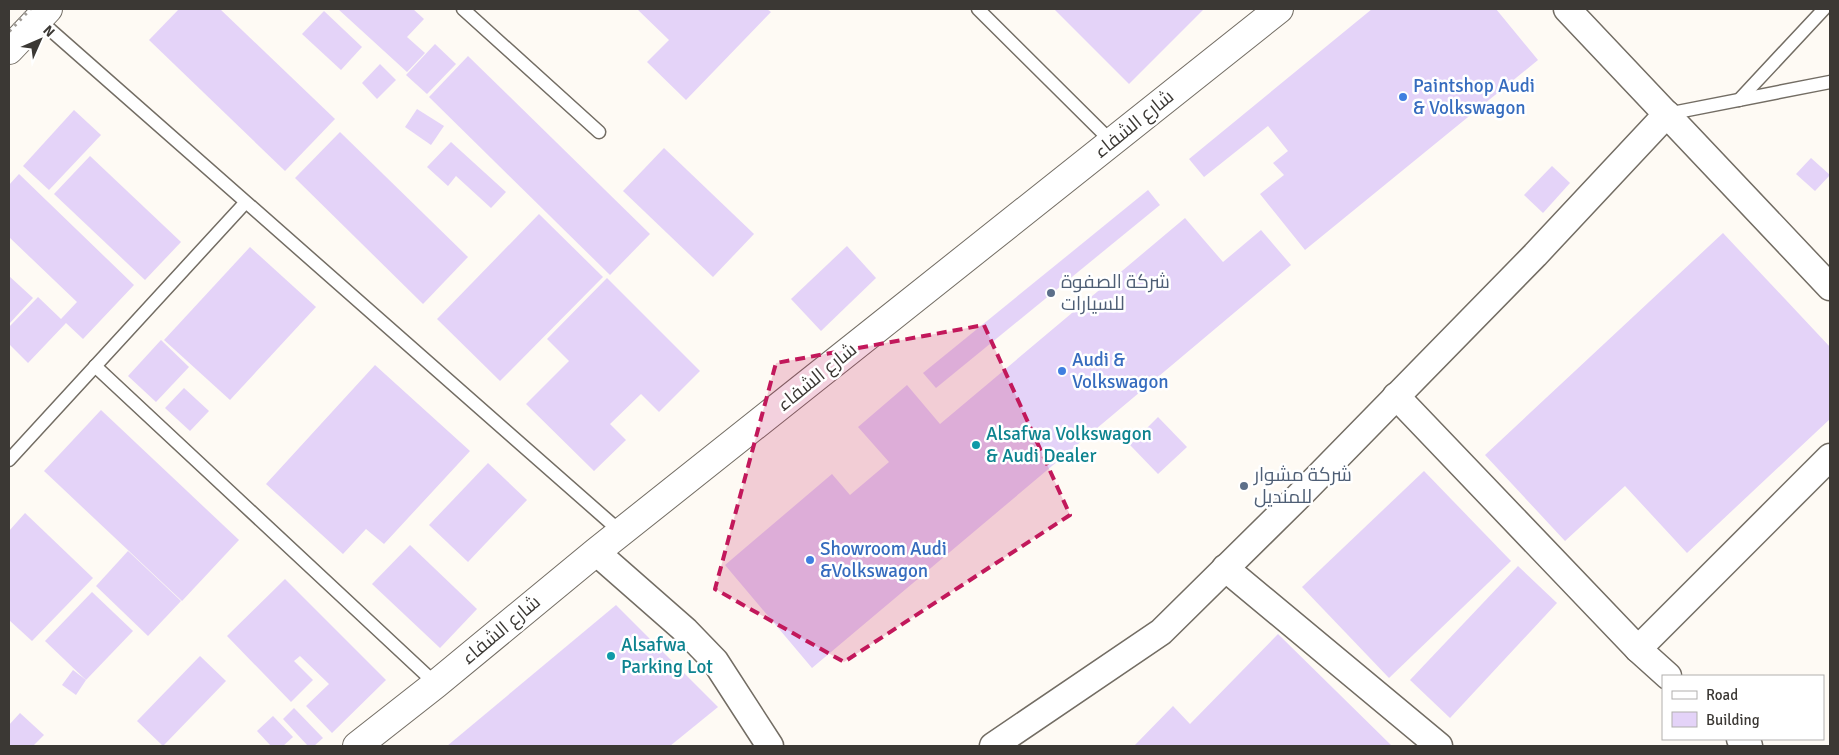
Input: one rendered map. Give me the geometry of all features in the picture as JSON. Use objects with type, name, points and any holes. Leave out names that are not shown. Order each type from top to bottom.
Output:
[{"type":"street","name":"شارع الشفاء","points":[[357,746],[436,684],[596,552],[1279,9]]},
{"type":"street","points":[[1567,9],[1830,287]]},
{"type":"street","points":[[9,50],[43,14]]},
{"type":"street","points":[[993,746],[1161,632],[1535,255],[1667,114]]},
{"type":"street","points":[[1396,396],[1638,649],[1667,675]]},
{"type":"street","points":[[1638,649],[1830,456]]},
{"type":"street","points":[[596,552],[715,660],[770,746]]},
{"type":"street","points":[[1225,568],[1439,746]]},
{"type":"lane","points":[[463,9],[599,132]]},
{"type":"lane","points":[[978,9],[1112,142]]},
{"type":"lane","points":[[1739,100],[1824,9]]},
{"type":"lane","points":[[43,14],[245,203],[622,533]]},
{"type":"lane","points":[[1667,114],[1830,82]]},
{"type":"lane","points":[[9,460],[245,203]]},
{"type":"lane","points":[[95,366],[436,684]]},
{"type":"highlighted area","points":[[984,325],[1070,515],[844,662],[715,589],[776,363]]},
{"type":"building","points":[[179,9],[220,9],[335,119],[285,171],[149,40]]},
{"type":"building","points":[[338,9],[413,9],[424,19],[407,37],[425,53],[407,72]]},
{"type":"building","points":[[637,9],[767,9],[771,12],[686,100],[647,62],[669,40]]},
{"type":"building","points":[[1054,9],[1204,9],[1129,84]]},
{"type":"building","points":[[1372,9],[1496,9],[1538,60],[1305,250],[1260,194],[1284,175],[1273,163],[1288,151],[1268,126],[1204,177],[1189,159]]},
{"type":"building","points":[[324,11],[362,47],[341,70],[302,34]]},
{"type":"building","points":[[435,44],[456,64],[427,94],[406,75]]},
{"type":"building","points":[[468,56],[650,234],[610,275],[429,97]]},
{"type":"building","points":[[380,64],[396,80],[377,99],[362,83]]},
{"type":"building","points":[[417,109],[444,126],[431,145],[405,127]]},
{"type":"building","points":[[74,110],[101,135],[49,190],[23,166]]},
{"type":"building","points":[[340,132],[468,257],[423,304],[295,178]]},
{"type":"building","points":[[451,142],[506,192],[491,208],[456,176],[448,186],[427,167]]},
{"type":"building","points":[[664,148],[754,234],[713,277],[623,191]]},
{"type":"building","points":[[90,156],[181,242],[145,280],[54,194]]},
{"type":"building","points":[[1811,158],[1830,175],[1815,191],[1796,174]]},
{"type":"building","points":[[1552,166],[1570,183],[1543,213],[1524,195]]},
{"type":"building","points":[[19,174],[134,285],[83,339],[66,323],[28,363],[9,344],[9,327],[38,297],[61,319],[77,302],[9,237],[9,185]]},
{"type":"building","points":[[1148,190],[1160,205],[936,388],[923,373]]},
{"type":"building","points":[[539,214],[603,277],[500,381],[437,319]]},
{"type":"building","name":"Alsafwa Volkswagon & Audi Dealer","points":[[1185,218],[1223,262],[1261,230],[1291,265],[812,668],[725,565],[832,474],[850,495],[889,462],[858,427],[907,385],[940,424]]},
{"type":"building","points":[[1723,233],[1830,347],[1830,419],[1687,553],[1625,486],[1565,541],[1485,455]]},
{"type":"building","points":[[847,246],[876,278],[821,331],[791,299]]},
{"type":"building","points":[[250,247],[316,307],[230,400],[164,340]]},
{"type":"building","points":[[9,276],[33,298],[9,324]]},
{"type":"building","points":[[607,278],[700,371],[659,412],[641,394],[610,424],[626,440],[594,471],[526,404],[569,361],[547,339]]},
{"type":"building","points":[[161,340],[189,367],[156,402],[128,376]]},
{"type":"building","points":[[375,365],[470,451],[384,544],[366,529],[343,554],[266,484]]},
{"type":"building","points":[[184,388],[209,411],[190,431],[165,408]]},
{"type":"building","points":[[101,410],[239,540],[182,601],[44,471]]},
{"type":"building","points":[[1158,417],[1187,447],[1158,474],[1130,445]]},
{"type":"building","points":[[488,463],[527,500],[468,562],[429,525]]},
{"type":"building","points":[[1424,471],[1511,561],[1389,678],[1302,587]]},
{"type":"building","points":[[25,513],[93,578],[32,641],[9,620],[9,531]]},
{"type":"building","points":[[410,545],[477,609],[440,648],[372,584]]},
{"type":"building","points":[[128,551],[181,601],[148,636],[96,586]]},
{"type":"building","points":[[1518,566],[1557,603],[1450,718],[1410,680]]},
{"type":"building","points":[[285,579],[386,680],[332,733],[306,706],[329,684],[300,656],[294,661],[313,680],[291,702],[227,636]]},
{"type":"building","points":[[92,592],[133,631],[86,680],[45,641]]},
{"type":"building","name":"Alsafwa Parking Lot","points":[[616,605],[718,707],[670,746],[447,746]]},
{"type":"building","points":[[1278,634],[1392,746],[1134,746],[1173,706],[1190,724]]},
{"type":"building","points":[[200,656],[226,681],[163,746],[137,721]]},
{"type":"building","points":[[73,670],[86,680],[76,695],[62,685]]},
{"type":"building","points":[[294,708],[323,738],[314,746],[308,746],[283,719]]},
{"type":"building","points":[[20,713],[44,735],[33,746],[9,746],[9,725]]},
{"type":"building","points":[[273,716],[293,737],[283,746],[271,746],[257,731]]},
{"type":"railway","points":[[9,31],[30,9]]},
{"type":"place","name":"Paintshop Audi & Volkswagon","points":[[1403,97]]},
{"type":"place","name":"شركة الصفوة للسيارات","points":[[1051,293]]},
{"type":"place","name":"Audi & Volkswagon","points":[[1062,371]]},
{"type":"place","name":"Alsafwa Volkswagon & Audi Dealer","points":[[976,445]]},
{"type":"place","name":"شركة مشوار للمنديل","points":[[1244,486]]},
{"type":"place","name":"Showroom Audi &Volkswagon","points":[[810,560]]},
{"type":"place","name":"Alsafwa Parking Lot","points":[[611,656]]}]
